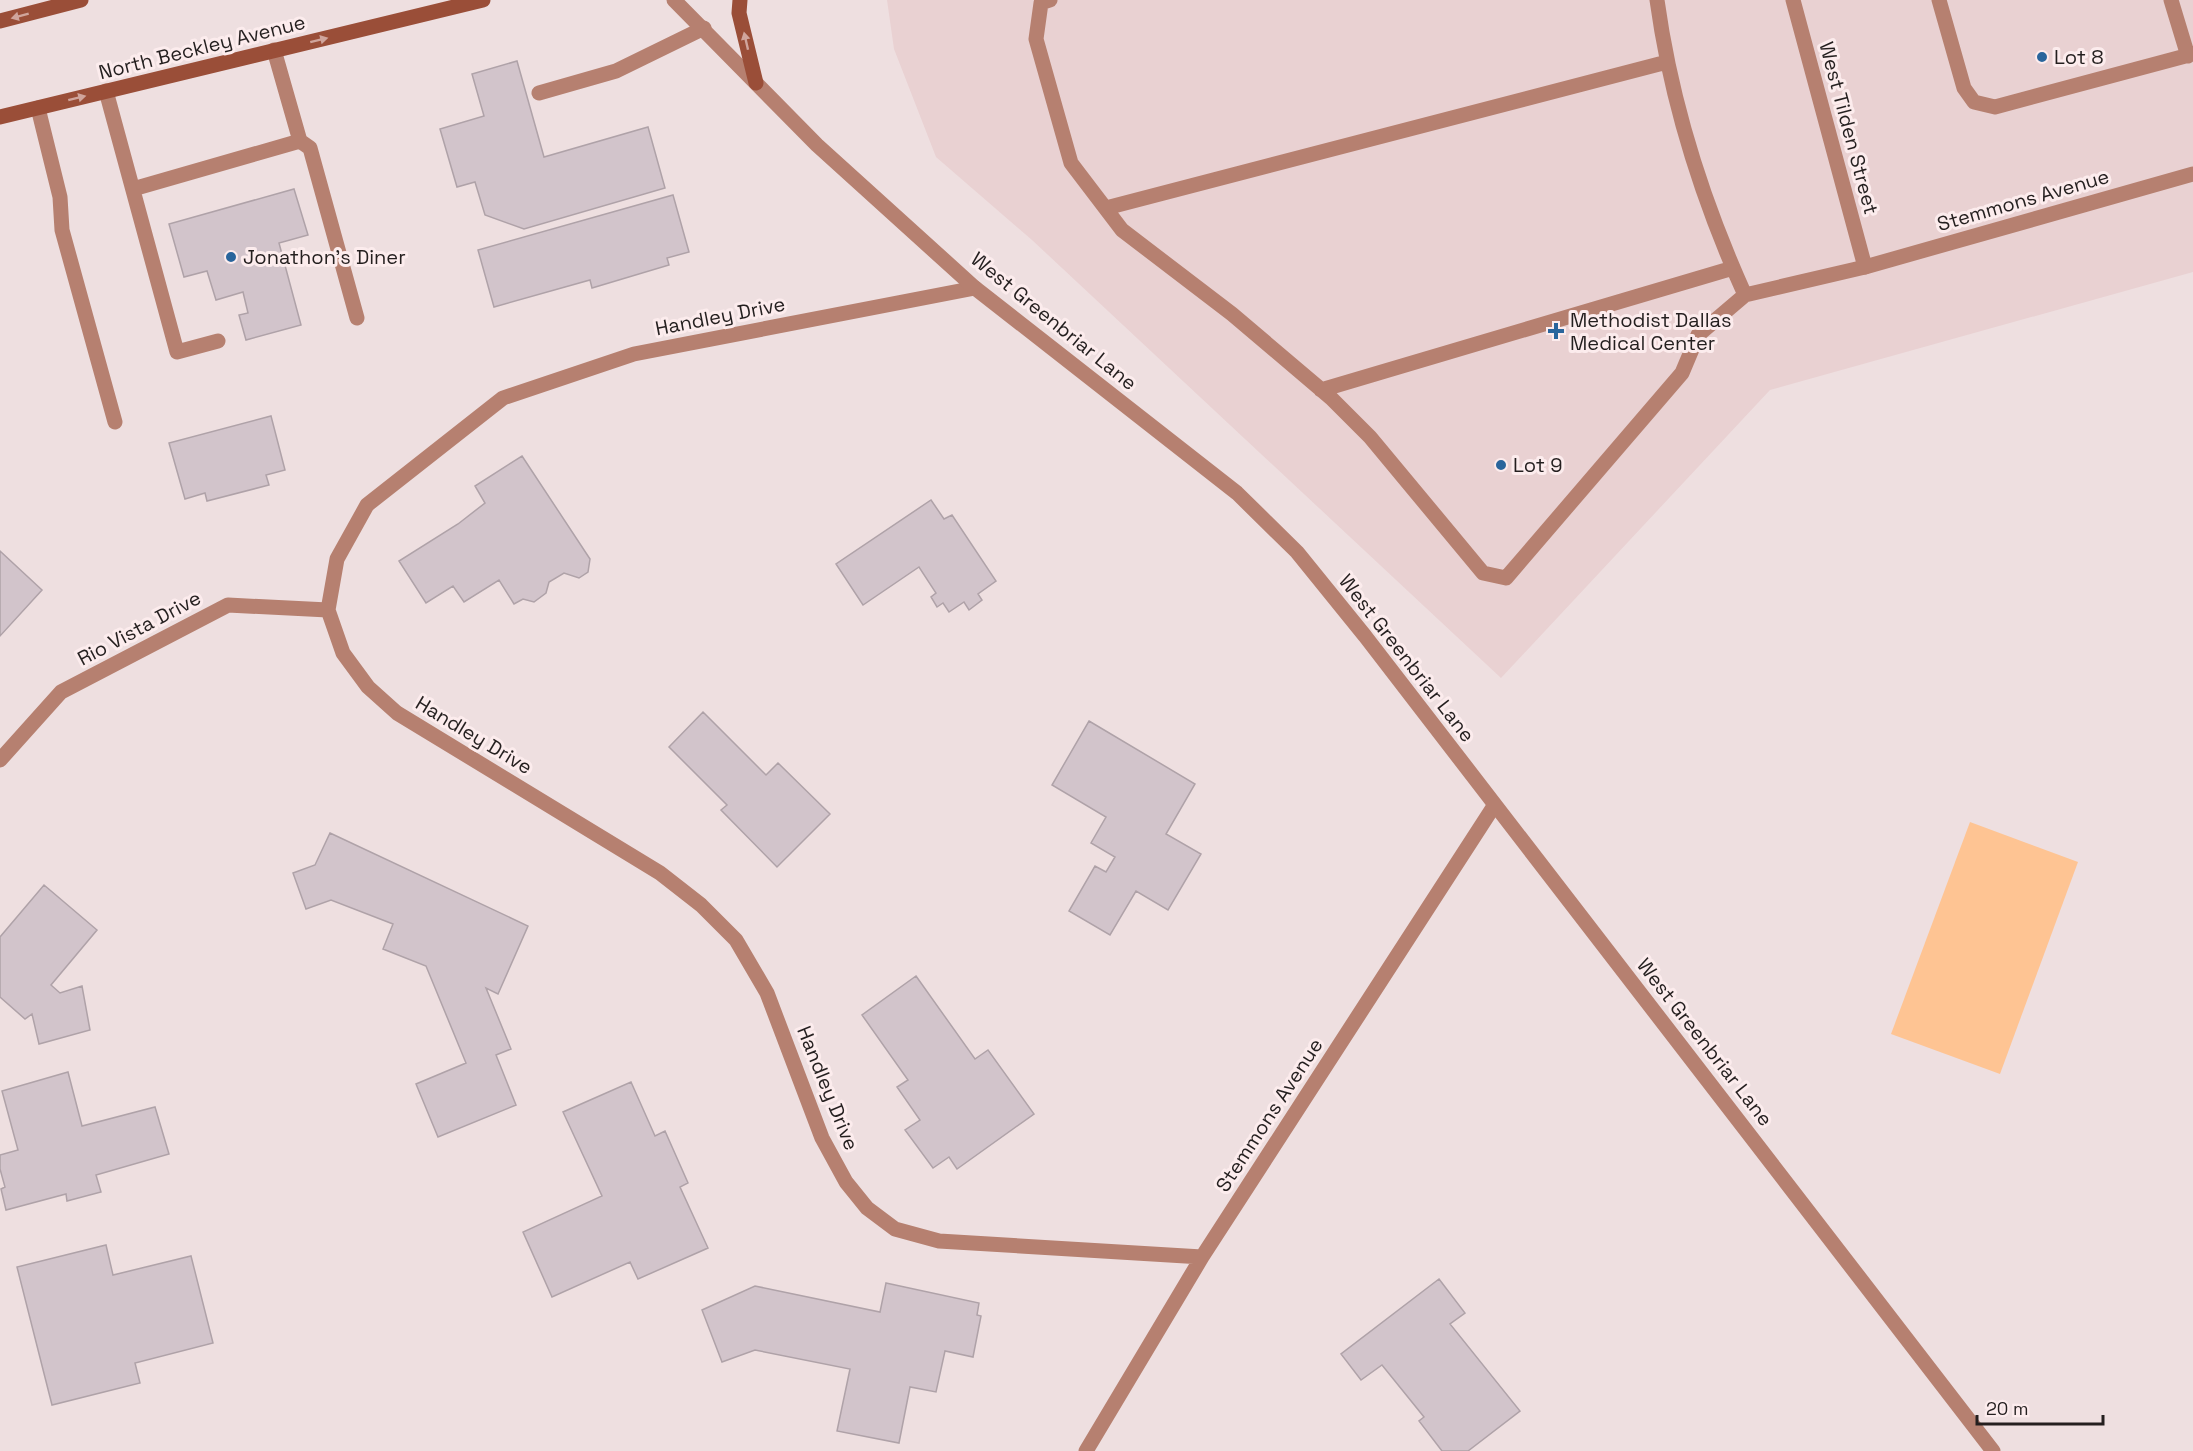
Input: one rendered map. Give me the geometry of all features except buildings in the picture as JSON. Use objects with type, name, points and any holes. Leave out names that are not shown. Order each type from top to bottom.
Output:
[{"type":"main road","points":[[0,21],[81,0]]},
{"type":"main road","name":"North Beckley Avenue","points":[[0,117],[483,0]]},
{"type":"main road","points":[[740,0],[739,13],[756,83]]},
{"type":"street","name":"West Greenbriar Lane","points":[[674,0],[817,145],[975,288],[1237,493],[1290,544],[1365,636],[1986,1448]]},
{"type":"street","points":[[1050,0],[1041,3],[1036,39],[1071,163],[1122,230],[1232,314],[1321,390],[1370,437],[1483,573],[1506,578],[1682,374],[1698,335],[1745,295],[1721,243],[1698,174],[1667,62],[1657,0]]},
{"type":"street","name":"West Tilden Street","points":[[1793,0],[1865,267]]},
{"type":"street","points":[[1939,0],[1964,88],[1974,102],[1995,106],[2190,55],[2171,0]]},
{"type":"street","points":[[539,93],[616,71],[704,28]]},
{"type":"street","points":[[274,50],[300,141],[310,148],[357,318]]},
{"type":"street","points":[[1106,208],[1667,62]]},
{"type":"street","points":[[106,91],[177,352],[218,341]]},
{"type":"street","points":[[38,108],[60,197],[62,230],[116,422]]},
{"type":"street","points":[[133,189],[300,141]]},
{"type":"street","name":"Stemmons Avenue","points":[[1745,295],[1865,267],[2193,174]]},
{"type":"street","points":[[1321,390],[1733,268]]},
{"type":"street","name":"Handley Drive","points":[[975,288],[634,354],[503,398],[367,505],[337,559],[328,610],[343,653],[368,687],[397,713],[660,873],[701,905],[736,940],[767,993],[822,1137],[846,1182],[867,1208],[896,1230],[939,1241],[1202,1257]]},
{"type":"street","name":"Rio Vista Drive","points":[[0,760],[61,692],[228,605],[328,610]]},
{"type":"street","name":"Stemmons Avenue","points":[[1086,1451],[1202,1257],[1494,806]]},
{"type":"shaded area","name":"Methodist Dallas Medical Center","points":[[887,0],[2193,0],[2193,272],[1770,390],[1501,678],[1032,240],[936,157],[894,49]]},
{"type":"shaded area","points":[[1970,822],[2078,862],[2000,1074],[1891,1034]]},
{"type":"place","name":"Lot 8","points":[[2042,57]]},
{"type":"place","name":"Jonathon's Diner","points":[[231,257]]},
{"type":"place","name":"Methodist Dallas Medical Center","points":[[1556,331]]},
{"type":"place","name":"Lot 9","points":[[1501,465]]}]
